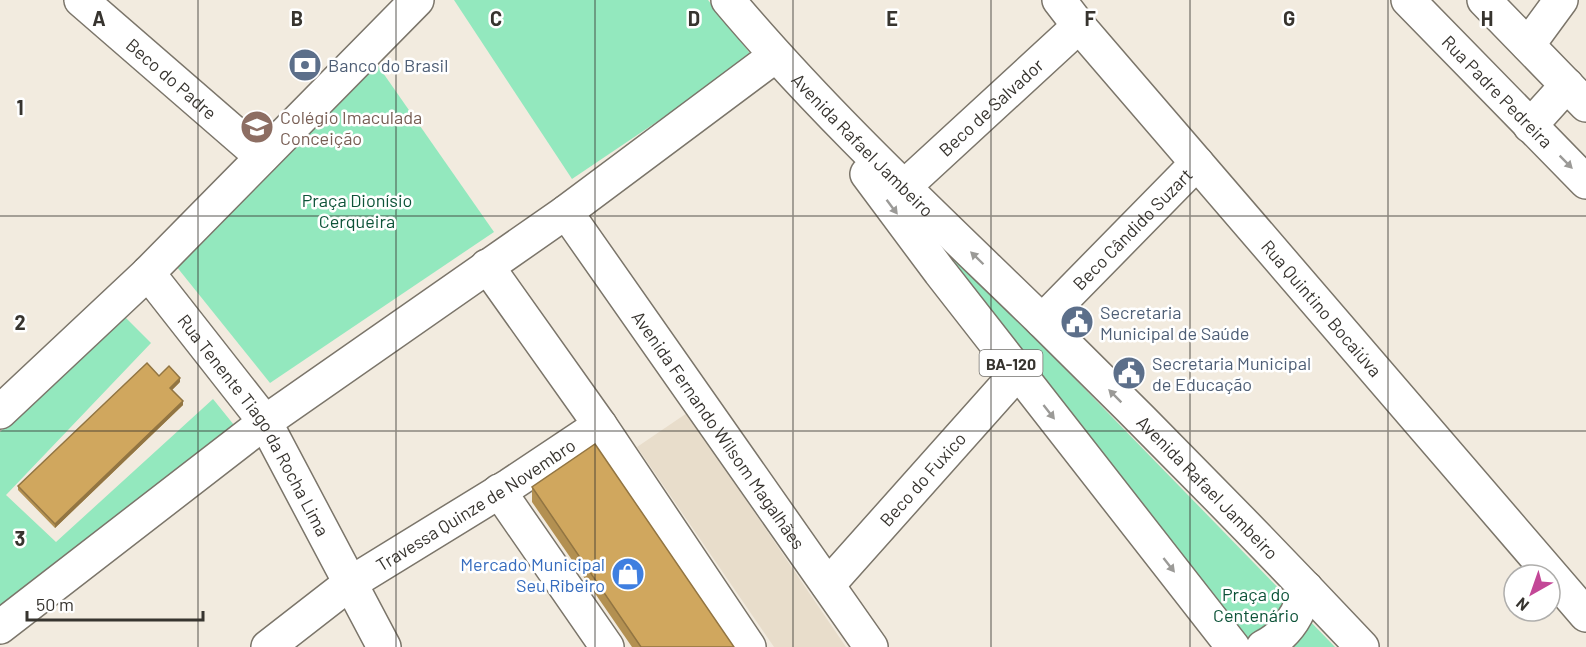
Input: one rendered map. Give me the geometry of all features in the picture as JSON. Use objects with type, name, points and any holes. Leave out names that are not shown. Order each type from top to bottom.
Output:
[{"type":"street","name":"Beco do Padre","points":[[81,0],[262,158]]},
{"type":"street","points":[[0,412],[148,273],[417,0]]},
{"type":"street","name":"BA-120","points":[[728,0],[785,66]]},
{"type":"street","name":"Rua Quintino Bocaiúva","points":[[1059,0],[1586,615]]},
{"type":"street","name":"Rua Padre Pedreira","points":[[1408,0],[1586,182]]},
{"type":"street","points":[[1484,0],[1576,95],[1530,126]]},
{"type":"street","points":[[1528,45],[1561,0]]},
{"type":"street","name":"Beco de Salvador","points":[[904,187],[1079,26]]},
{"type":"street","points":[[0,627],[265,423],[487,266],[785,66]]},
{"type":"street","name":"Avenida Rafael Jambeiro","points":[[785,66],[904,187],[1042,321],[1362,647]]},
{"type":"street","name":"Avenida Rafael Jambeiro","points":[[785,66],[933,263],[1233,647]]},
{"type":"street","name":"Beco Cândido Suzart","points":[[1042,321],[1197,163]]},
{"type":"street","name":"Avenida Fernando Wilsom Magalhães","points":[[566,212],[871,647]]},
{"type":"street","points":[[487,266],[600,425],[749,647]]},
{"type":"street","name":"Rua Tenente Tiago da Rocha Lima","points":[[148,273],[265,423],[384,647]]},
{"type":"street","name":"Beco do Fuxico","points":[[828,585],[1018,372]]},
{"type":"street","name":"Travessa Quinze de Novembro","points":[[268,647],[350,584],[600,425]]},
{"type":"street","points":[[499,491],[606,647]]},
{"type":"street","points":[[1263,647],[1278,638],[1297,615],[1306,588]]},
{"type":"shaded area","points":[[687,413],[846,647],[774,647],[637,447]]},
{"type":"green space","points":[[454,0],[708,0],[753,57],[572,179]]},
{"type":"green space","name":"Praça Dionísio Cerqueira","points":[[374,60],[494,232],[270,383],[172,261]]},
{"type":"green space","name":"Praça do Centenário","points":[[904,203],[1292,602],[1250,642]]},
{"type":"green space","points":[[123,315],[151,343],[6,495],[56,542],[213,399],[238,430],[0,607],[0,432]]},
{"type":"green space","name":"Praça do Centenário","points":[[1304,615],[1335,647],[1279,647]]},
{"type":"building","points":[[147,363],[159,376],[169,366],[180,378],[170,388],[183,401],[55,524],[18,486]]},
{"type":"building","name":"Mercado Municipal Seu Ribeiro","points":[[595,444],[734,647],[641,647],[532,487]]},
{"type":"place","name":"Banco do Brasil","points":[[305,65]]},
{"type":"place","name":"Colégio Imaculada Conceição","points":[[257,127]]},
{"type":"place","name":"Secretaria Municipal de Saúde","points":[[1077,322]]},
{"type":"place","name":"Secretaria Municipal de Educação","points":[[1129,373]]},
{"type":"place","name":"Mercado Municipal Seu Ribeiro","points":[[628,574]]}]
